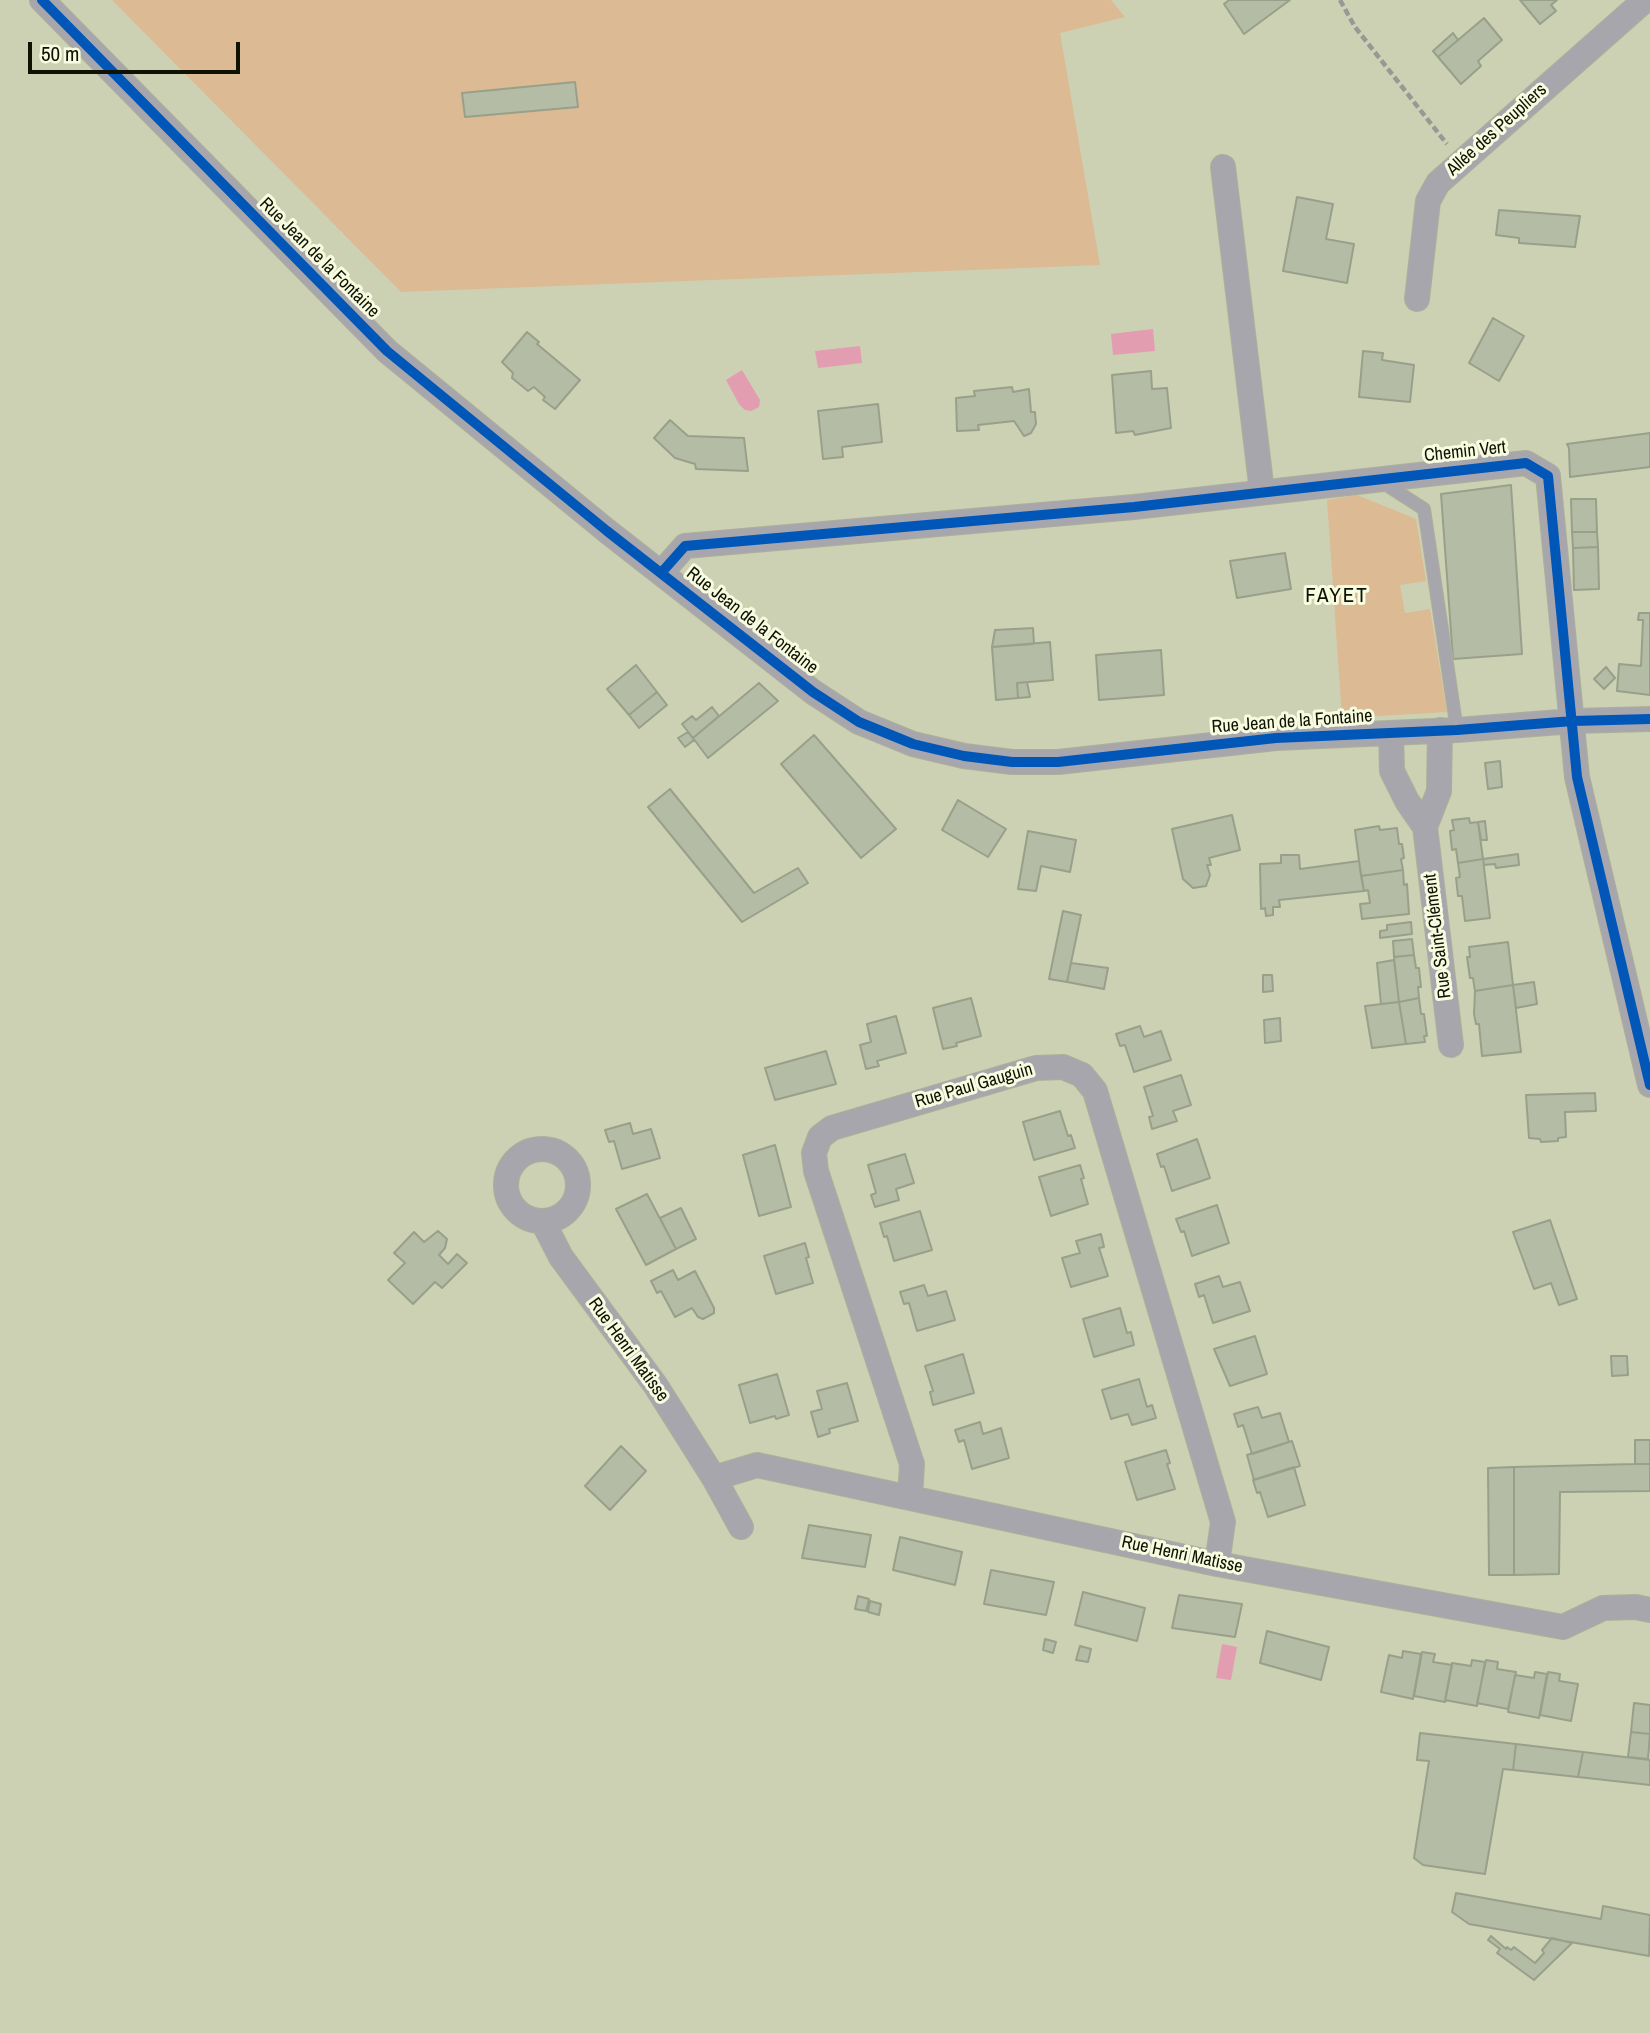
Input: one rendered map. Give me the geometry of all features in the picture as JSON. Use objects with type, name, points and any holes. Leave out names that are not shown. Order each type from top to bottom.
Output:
[{"type":"street","name":"Rue Jean de la Fontaine","points":[[42,0],[387,351],[607,531],[813,692],[859,722],[913,744],[964,756],[1012,762],[1058,762],[1276,738],[1650,719]]},
{"type":"street","name":"Allée des Peupliers","points":[[1417,299],[1428,201],[1438,183],[1645,0]]},
{"type":"street","points":[[1223,167],[1262,492]]},
{"type":"street","name":"Chemin Vert","points":[[662,572],[685,546],[1134,507],[1526,463],[1548,476],[1573,721]]},
{"type":"street","points":[[1573,721],[1577,777],[1650,1086]]},
{"type":"street","name":"Rue Saint-Clément","points":[[1449,730],[1438,791],[1425,827],[1451,1045]]},
{"type":"street","name":"Rue Saint-Clément","points":[[1391,733],[1392,771],[1407,802],[1425,827]]},
{"type":"street","name":"Rue Paul Gauguin","points":[[910,1497],[912,1465],[816,1171],[814,1153],[820,1137],[832,1128],[1036,1068],[1063,1067],[1082,1075],[1095,1091],[1223,1522],[1217,1564]]},
{"type":"street","name":"Rue Henri Matisse","points":[[543,1222],[561,1257],[656,1386],[714,1478],[741,1527]]},
{"type":"street","name":"Rue Henri Matisse","points":[[714,1478],[757,1465],[1217,1564],[1563,1627],[1603,1608],[1636,1607],[1650,1610]]},
{"type":"lane","points":[[1378,479],[1424,509],[1449,730]]},
{"type":"path","points":[[1339,0],[1354,27],[1460,161]]},
{"type":"shaded area","points":[[112,0],[1111,0],[1125,17],[1060,33],[1100,265],[401,292]]},
{"type":"shaded area","points":[[1153,329],[1155,351],[1113,355],[1111,334]]},
{"type":"shaded area","points":[[860,346],[862,363],[818,368],[815,351]]},
{"type":"shaded area","points":[[742,370],[760,400],[759,407],[751,411],[745,410],[739,404],[726,380]]},
{"type":"shaded area","points":[[1357,495],[1416,519],[1426,581],[1400,585],[1405,613],[1430,609],[1447,712],[1342,718],[1327,500]]},
{"type":"shaded area","points":[[1222,1644],[1237,1647],[1231,1680],[1216,1678]]},
{"type":"building","points":[[1229,0],[1290,0],[1244,34],[1224,4]]},
{"type":"building","points":[[1520,0],[1557,0],[1551,5],[1556,11],[1540,24]]},
{"type":"building","points":[[1484,18],[1502,40],[1478,61],[1481,66],[1461,84],[1438,57]]},
{"type":"building","points":[[1453,33],[1458,40],[1438,57],[1433,51]]},
{"type":"building","points":[[575,82],[578,107],[465,117],[462,93]]},
{"type":"building","points":[[1297,197],[1333,204],[1326,239],[1354,244],[1347,283],[1283,271]]},
{"type":"building","points":[[1499,210],[1580,216],[1575,247],[1519,243],[1519,238],[1496,235]]},
{"type":"building","points":[[1493,318],[1524,336],[1499,381],[1469,363]]},
{"type":"building","points":[[527,332],[539,342],[537,344],[580,380],[555,409],[543,400],[545,397],[534,387],[528,391],[512,378],[513,373],[502,362]]},
{"type":"building","points":[[1363,351],[1383,353],[1382,360],[1414,365],[1410,402],[1359,397]]},
{"type":"building","points":[[1151,371],[1152,389],[1167,388],[1171,428],[1135,435],[1133,431],[1116,433],[1112,375]]},
{"type":"building","points":[[1012,387],[1013,392],[1029,389],[1031,412],[1035,412],[1036,424],[1031,433],[1024,436],[1014,421],[978,425],[979,430],[957,431],[956,398],[975,396],[974,391]]},
{"type":"building","points":[[878,404],[882,442],[842,447],[843,457],[823,459],[818,411]]},
{"type":"building","points":[[670,420],[688,436],[744,438],[748,471],[696,469],[695,464],[675,458],[654,438]]},
{"type":"building","points":[[1650,433],[1650,467],[1570,477],[1567,444]]},
{"type":"building","points":[[1511,485],[1522,654],[1453,659],[1441,494]]},
{"type":"building","points":[[1571,499],[1596,499],[1597,532],[1572,532]]},
{"type":"building","points":[[1572,532],[1597,532],[1598,547],[1573,548]]},
{"type":"building","points":[[1598,547],[1599,589],[1574,590],[1573,548]]},
{"type":"building","points":[[1285,553],[1291,589],[1237,598],[1230,561]]},
{"type":"building","points":[[1639,613],[1650,613],[1650,695],[1617,691],[1619,664],[1641,666],[1643,620],[1638,620]]},
{"type":"building","points":[[1033,628],[1034,644],[992,647],[995,630]]},
{"type":"building","points":[[1050,642],[1053,680],[1017,683],[1018,698],[996,700],[992,647]]},
{"type":"building","points":[[1161,650],[1164,695],[1099,700],[1096,655]]},
{"type":"building","points":[[636,665],[657,692],[629,715],[607,689]]},
{"type":"building","points":[[1606,667],[1615,678],[1604,689],[1594,679]]},
{"type":"building","points":[[1027,682],[1030,697],[1018,698],[1017,683]]},
{"type":"building","points":[[759,683],[778,701],[708,758],[693,738]]},
{"type":"building","points":[[657,692],[667,705],[639,728],[629,715]]},
{"type":"building","points":[[712,707],[719,716],[693,738],[682,724],[692,716],[696,720]]},
{"type":"building","points":[[688,732],[694,740],[685,747],[678,738]]},
{"type":"building","points":[[814,735],[896,829],[861,858],[781,764]]},
{"type":"building","points":[[1500,761],[1502,787],[1488,789],[1485,763]]},
{"type":"building","points":[[670,789],[754,893],[798,868],[808,883],[742,922],[648,807]]},
{"type":"building","points":[[958,800],[1006,829],[988,857],[942,830]]},
{"type":"building","points":[[1232,815],[1240,850],[1209,858],[1211,865],[1207,865],[1210,875],[1206,886],[1193,888],[1183,879],[1172,829]]},
{"type":"building","points":[[1469,818],[1470,823],[1478,822],[1483,859],[1458,863],[1456,849],[1452,850],[1452,820]]},
{"type":"building","points":[[1485,821],[1487,840],[1481,840],[1478,822]]},
{"type":"building","points":[[1379,826],[1380,830],[1397,828],[1404,858],[1401,859],[1403,870],[1361,876],[1355,830]]},
{"type":"building","points":[[1028,831],[1076,840],[1070,872],[1041,866],[1036,891],[1018,889]]},
{"type":"building","points":[[1518,854],[1519,865],[1496,868],[1495,864],[1484,865],[1483,859]]},
{"type":"building","points":[[1281,855],[1299,855],[1300,869],[1359,861],[1364,891],[1279,900],[1280,907],[1273,907],[1273,915],[1266,916],[1265,908],[1261,909],[1260,864],[1281,863]]},
{"type":"building","points":[[1483,859],[1490,918],[1465,921],[1462,896],[1458,896],[1458,863]]},
{"type":"building","points":[[1403,870],[1409,914],[1362,919],[1360,904],[1370,903],[1368,890],[1364,891],[1361,876]]},
{"type":"building","points":[[1063,911],[1081,915],[1067,982],[1049,979]]},
{"type":"building","points":[[1411,922],[1412,934],[1380,938],[1380,931],[1387,930],[1387,925]]},
{"type":"building","points":[[1412,939],[1414,955],[1394,957],[1393,941]]},
{"type":"building","points":[[1508,942],[1513,985],[1475,991],[1467,957],[1470,957],[1469,947]]},
{"type":"building","points":[[1414,955],[1416,968],[1419,968],[1419,998],[1399,1002],[1394,957]]},
{"type":"building","points":[[1394,960],[1399,1002],[1381,1004],[1377,963]]},
{"type":"building","points":[[1071,963],[1108,968],[1104,989],[1067,982]]},
{"type":"building","points":[[1263,975],[1272,975],[1273,991],[1263,992]]},
{"type":"building","points":[[1534,982],[1537,1004],[1516,1008],[1513,985]]},
{"type":"building","points":[[1513,985],[1521,1052],[1482,1056],[1479,1024],[1476,1024],[1474,1014],[1475,991]]},
{"type":"building","points":[[971,998],[981,1036],[943,1049],[933,1008]]},
{"type":"building","points":[[1419,998],[1427,1036],[1424,1036],[1425,1042],[1406,1044],[1399,1002]]},
{"type":"building","points":[[1399,1002],[1406,1044],[1372,1048],[1365,1006]]},
{"type":"building","points":[[896,1016],[906,1053],[877,1061],[879,1066],[866,1069],[860,1045],[871,1042],[867,1024]]},
{"type":"building","points":[[1280,1018],[1281,1041],[1265,1043],[1264,1020]]},
{"type":"building","points":[[1140,1026],[1144,1037],[1161,1031],[1171,1060],[1134,1072],[1125,1045],[1120,1046],[1116,1034]]},
{"type":"building","points":[[826,1051],[836,1084],[775,1100],[765,1068]]},
{"type":"building","points":[[1181,1075],[1191,1105],[1173,1111],[1177,1121],[1152,1129],[1149,1117],[1153,1116],[1144,1087]]},
{"type":"building","points":[[1595,1093],[1596,1111],[1565,1112],[1566,1137],[1558,1138],[1558,1141],[1541,1142],[1540,1139],[1529,1138],[1526,1095]]},
{"type":"building","points":[[1060,1111],[1075,1148],[1034,1160],[1023,1122]]},
{"type":"building","points":[[630,1123],[633,1134],[651,1129],[660,1158],[622,1169],[614,1141],[609,1142],[605,1130]]},
{"type":"building","points":[[1197,1139],[1210,1178],[1172,1191],[1157,1154]]},
{"type":"building","points":[[775,1145],[791,1207],[759,1216],[743,1155]]},
{"type":"building","points":[[905,1154],[914,1183],[896,1189],[899,1200],[875,1207],[871,1195],[876,1193],[868,1165]]},
{"type":"building","points":[[1080,1165],[1088,1204],[1051,1216],[1039,1177]]},
{"type":"building","points":[[647,1194],[676,1249],[646,1265],[616,1209]]},
{"type":"building","points":[[1217,1205],[1229,1243],[1192,1256],[1184,1231],[1181,1232],[1176,1219]]},
{"type":"building","points":[[681,1208],[696,1239],[676,1249],[660,1218]]},
{"type":"building","points":[[920,1211],[932,1250],[894,1261],[880,1223]]},
{"type":"building","points":[[1550,1220],[1577,1299],[1559,1305],[1551,1283],[1534,1289],[1513,1232]]},
{"type":"building","points":[[438,1231],[447,1239],[445,1248],[439,1255],[448,1264],[457,1254],[467,1263],[442,1288],[435,1282],[413,1304],[388,1280],[405,1263],[394,1253],[414,1232],[424,1242]]},
{"type":"building","points":[[1101,1234],[1104,1247],[1099,1248],[1108,1276],[1071,1287],[1062,1258],[1080,1253],[1076,1241]]},
{"type":"building","points":[[805,1243],[813,1283],[776,1294],[764,1256]]},
{"type":"building","points":[[673,1270],[678,1280],[695,1271],[714,1313],[703,1319],[698,1317],[692,1308],[675,1317],[661,1291],[657,1293],[651,1281]]},
{"type":"building","points":[[1219,1276],[1223,1287],[1240,1282],[1250,1311],[1213,1323],[1204,1295],[1199,1297],[1195,1284]]},
{"type":"building","points":[[924,1285],[928,1296],[946,1291],[955,1320],[917,1331],[909,1303],[904,1304],[900,1292]]},
{"type":"building","points":[[1120,1308],[1127,1333],[1131,1332],[1134,1345],[1094,1357],[1083,1319]]},
{"type":"building","points":[[1255,1336],[1267,1374],[1230,1386],[1214,1349]]},
{"type":"building","points":[[963,1354],[974,1393],[933,1405],[930,1392],[933,1391],[925,1366]]},
{"type":"building","points":[[1611,1356],[1627,1356],[1628,1375],[1612,1376]]},
{"type":"building","points":[[777,1374],[789,1415],[750,1423],[739,1385]]},
{"type":"building","points":[[1139,1379],[1147,1407],[1152,1405],[1156,1418],[1132,1425],[1128,1414],[1111,1419],[1102,1390]]},
{"type":"building","points":[[847,1383],[858,1421],[829,1429],[830,1433],[818,1437],[811,1412],[822,1409],[817,1391]]},
{"type":"building","points":[[1258,1407],[1262,1418],[1280,1413],[1289,1442],[1252,1454],[1243,1425],[1238,1427],[1234,1414]]},
{"type":"building","points":[[980,1422],[983,1434],[1001,1428],[1009,1458],[972,1469],[964,1440],[959,1442],[955,1430]]},
{"type":"building","points":[[1635,1440],[1650,1440],[1650,1464],[1635,1464]]},
{"type":"building","points":[[1292,1441],[1300,1466],[1254,1480],[1247,1455]]},
{"type":"building","points":[[621,1446],[646,1471],[610,1510],[585,1486]]},
{"type":"building","points":[[1166,1450],[1170,1463],[1167,1464],[1175,1489],[1137,1500],[1125,1462]]},
{"type":"building","points":[[1650,1464],[1650,1491],[1560,1492],[1559,1574],[1514,1575],[1514,1467]]},
{"type":"building","points":[[1294,1467],[1305,1505],[1268,1517],[1253,1480]]},
{"type":"building","points":[[1514,1467],[1514,1575],[1489,1575],[1488,1468]]},
{"type":"building","points":[[809,1525],[871,1535],[865,1567],[802,1558]]},
{"type":"building","points":[[900,1537],[962,1552],[955,1585],[893,1570]]},
{"type":"building","points":[[991,1570],[1054,1582],[1046,1615],[984,1604]]},
{"type":"building","points":[[1083,1592],[1145,1608],[1137,1641],[1075,1625]]},
{"type":"building","points":[[1179,1595],[1242,1604],[1235,1637],[1172,1628]]},
{"type":"building","points":[[858,1596],[869,1599],[866,1611],[855,1609]]},
{"type":"building","points":[[870,1601],[881,1604],[879,1615],[868,1612]]},
{"type":"building","points":[[1267,1631],[1329,1647],[1321,1680],[1260,1663]]},
{"type":"building","points":[[1045,1639],[1056,1642],[1053,1653],[1043,1650]]},
{"type":"building","points":[[1080,1646],[1091,1649],[1088,1662],[1076,1660]]},
{"type":"building","points":[[1403,1651],[1421,1654],[1413,1699],[1381,1692],[1389,1655],[1402,1658]]},
{"type":"building","points":[[1422,1652],[1435,1654],[1433,1662],[1452,1665],[1445,1702],[1414,1696]]},
{"type":"building","points":[[1472,1660],[1485,1662],[1477,1706],[1445,1700],[1452,1663],[1471,1666]]},
{"type":"building","points":[[1486,1660],[1498,1662],[1497,1669],[1516,1672],[1508,1709],[1477,1703]]},
{"type":"building","points":[[1535,1672],[1547,1674],[1539,1718],[1508,1712],[1515,1675],[1534,1678]]},
{"type":"building","points":[[1548,1672],[1560,1674],[1559,1681],[1578,1684],[1571,1721],[1540,1715]]},
{"type":"building","points":[[1634,1703],[1650,1705],[1650,1734],[1631,1732]]},
{"type":"building","points":[[1631,1732],[1650,1734],[1648,1759],[1628,1757]]},
{"type":"building","points":[[1420,1733],[1516,1744],[1513,1770],[1503,1769],[1485,1874],[1423,1865],[1414,1858],[1429,1761],[1417,1760]]},
{"type":"building","points":[[1516,1744],[1583,1752],[1578,1777],[1513,1770]]},
{"type":"building","points":[[1583,1752],[1650,1760],[1650,1785],[1578,1777]]},
{"type":"building","points":[[1456,1893],[1601,1919],[1603,1906],[1650,1915],[1649,1956],[1469,1924],[1452,1912]]},
{"type":"building","points":[[1491,1936],[1506,1949],[1507,1947],[1511,1950],[1514,1947],[1535,1963],[1552,1938],[1572,1943],[1534,1980],[1497,1953],[1500,1949],[1488,1940]]},
{"type":"cycle path","points":[[42,0],[387,351],[607,531],[813,692],[859,722],[913,744],[964,756],[1012,762],[1058,762],[1276,738],[1650,719]]},
{"type":"cycle path","points":[[662,572],[685,546],[1134,507],[1526,463],[1548,476],[1577,777],[1650,1085]]},
{"type":"district","name":"FAYET","points":[[1337,596]]}]
